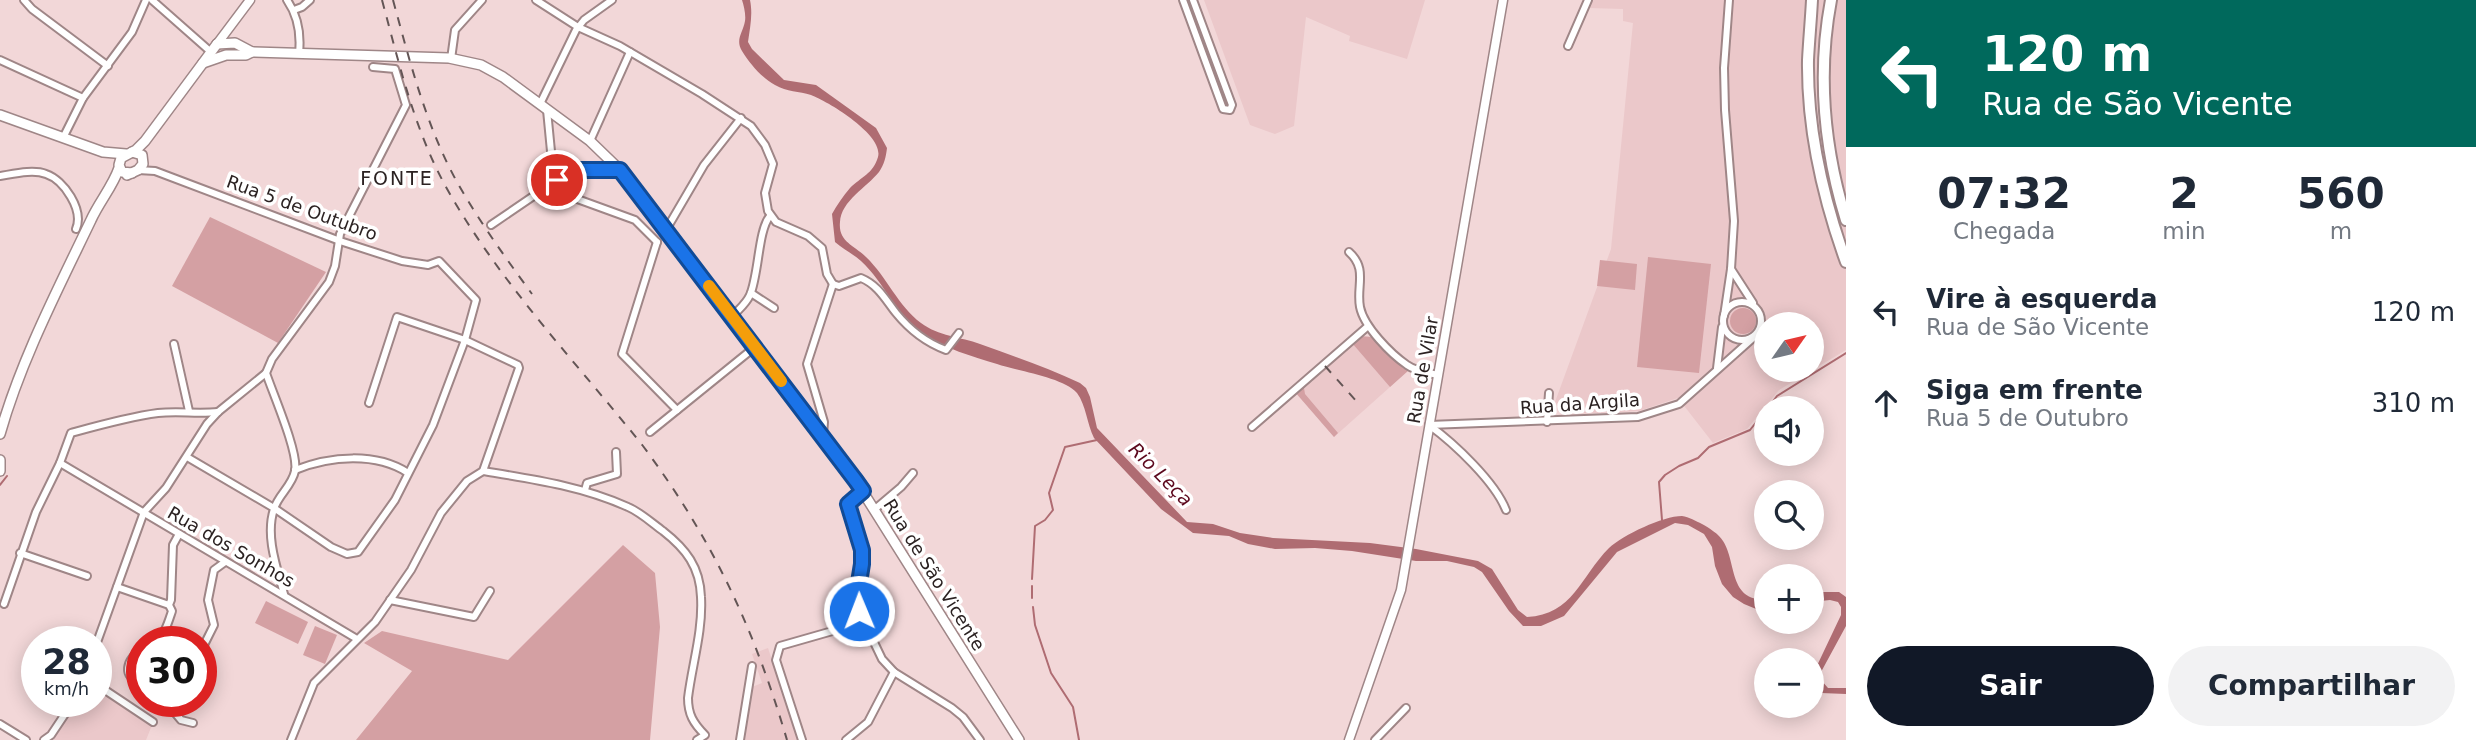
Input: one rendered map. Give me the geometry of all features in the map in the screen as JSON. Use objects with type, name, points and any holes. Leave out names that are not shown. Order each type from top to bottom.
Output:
[{"type":"highway","points":[[1812,0],[1808,61],[1814,135],[1825,198],[1846,262]]},
{"type":"highway","points":[[1831,0],[1823,61],[1826,133],[1846,220]]},
{"type":"main road","points":[[0,434],[8,404],[121,158],[136,155],[217,44],[235,43],[252,52],[451,59],[481,65],[503,77],[590,141],[620,170],[667,231]]},
{"type":"main road","points":[[217,44],[226,54]]},
{"type":"main road","points":[[203,64],[226,54],[246,55],[252,52]]},
{"type":"main road","points":[[0,115],[103,152],[136,155]]},
{"type":"main road","points":[[103,152],[126,173],[135,172]]},
{"type":"main road","points":[[109,188],[142,167],[136,155]]},
{"type":"main road","name":"Rua de São Vicente","points":[[667,231],[863,491],[1019,740]]},
{"type":"main road","points":[[0,415],[8,404]]},
{"type":"main road","points":[[0,460],[0,471]]},
{"type":"street","points":[[24,0],[108,66]]},
{"type":"street","points":[[64,138],[83,98],[132,32],[146,0]]},
{"type":"street","points":[[152,0],[211,52]]},
{"type":"street","points":[[217,44],[250,0]]},
{"type":"street","points":[[286,0],[295,10],[300,33],[299,53]]},
{"type":"street","points":[[295,10],[310,0]]},
{"type":"street","points":[[451,59],[454,30],[482,0]]},
{"type":"street","points":[[536,0],[578,27],[630,52],[741,118],[757,133],[773,164],[765,194],[765,204],[770,216],[822,248],[827,274],[833,284],[839,286],[861,278],[871,282],[906,325],[946,350],[959,333]]},
{"type":"street","points":[[557,180],[543,107],[578,27],[612,0]]},
{"type":"street","points":[[1183,0],[1223,109],[1227,111],[1231,105],[1193,0]]},
{"type":"street","name":"Rua de Vilar","points":[[1349,740],[1391,624],[1409,547],[1503,0]]},
{"type":"street","points":[[1568,46],[1588,0]]},
{"type":"street","points":[[1717,369],[1731,269],[1733,189],[1728,156],[1724,68],[1729,0]]},
{"type":"street","points":[[232,24],[235,43]]},
{"type":"street","points":[[1194,32],[1200,37],[1208,57],[1215,60]]},
{"type":"street","points":[[590,141],[630,52]]},
{"type":"street","points":[[0,60],[83,98]]},
{"type":"street","points":[[284,594],[272,542],[274,508],[295,470],[293,453],[266,373],[272,359],[329,282],[340,234],[406,105],[395,69],[373,67]]},
{"type":"street","points":[[677,410],[622,354],[622,349],[657,242],[667,231],[704,165],[741,118]]},
{"type":"street","name":"Rua 5 de Outubro","points":[[136,155],[155,171],[340,241],[402,261],[428,265],[439,261],[476,300],[465,340]]},
{"type":"street","points":[[491,225],[557,180],[580,170],[620,170]]},
{"type":"street","name":"Rua 5 de Outubro","points":[[135,172],[155,171]]},
{"type":"street","points":[[0,176],[42,172],[54,178],[77,209],[79,218],[76,229]]},
{"type":"street","points":[[547,188],[635,220],[657,242]]},
{"type":"street","points":[[732,317],[751,293],[765,226],[770,216]]},
{"type":"street","points":[[1349,251],[1360,265],[1360,306],[1367,327],[1408,366],[1438,374]]},
{"type":"street","points":[[1731,269],[1758,310],[1761,316],[1760,328],[1752,338],[1742,341],[1731,337],[1724,328],[1726,310],[1736,303],[1748,303],[1758,310]]},
{"type":"street","points":[[823,435],[824,422],[807,364],[833,284]]},
{"type":"street","points":[[751,293],[774,308]]},
{"type":"street","points":[[290,740],[314,683],[375,622],[411,570],[441,513],[467,481],[483,471],[519,368],[518,365],[465,340],[397,317],[369,403]]},
{"type":"street","points":[[1252,427],[1367,327]]},
{"type":"street","name":"Rua da Argila","points":[[1429,425],[1638,417],[1679,404],[1752,338]]},
{"type":"street","points":[[187,457],[274,508],[331,547],[347,554],[358,552],[395,500],[433,425],[465,340]]},
{"type":"street","points":[[174,344],[189,411]]},
{"type":"street","points":[[650,432],[755,347]]},
{"type":"street","name":"Rua dos Sonhos","points":[[266,373],[207,424],[166,488],[144,513],[357,639]]},
{"type":"street","points":[[1547,422],[1549,393]]},
{"type":"street","points":[[4,604],[36,512],[71,433],[123,419],[189,411],[218,412]]},
{"type":"street","points":[[1429,425],[1492,485],[1501,496],[1506,510]]},
{"type":"street","points":[[585,490],[587,483],[617,474],[616,452]]},
{"type":"street","points":[[295,470],[361,458],[394,464],[408,473]]},
{"type":"street","points":[[60,463],[144,513],[103,626]]},
{"type":"street","points":[[483,471],[585,490],[630,508],[685,549],[699,579],[701,617],[688,708],[693,723],[712,740]]},
{"type":"street","points":[[875,509],[913,473]]},
{"type":"street","points":[[863,491],[848,504],[862,550],[857,595],[863,622],[882,659],[894,673],[952,708],[963,717],[979,740]]},
{"type":"street","points":[[169,606],[172,600],[173,545],[179,534]]},
{"type":"street","points":[[20,553],[87,576]]},
{"type":"street","points":[[214,626],[208,600],[214,570],[225,562]]},
{"type":"street","points":[[117,587],[169,606],[172,611],[167,626]]},
{"type":"street","points":[[390,600],[474,617],[491,592]]},
{"type":"street","points":[[802,739],[776,660],[778,649],[780,646],[863,622]]},
{"type":"street","points":[[740,740],[752,666]]},
{"type":"street","points":[[846,740],[868,722],[894,673]]},
{"type":"street","points":[[112,695],[153,722]]},
{"type":"street","points":[[1375,740],[1406,708]]},
{"type":"street","points":[[44,740],[51,735],[63,717]]},
{"type":"street","points":[[178,717],[194,723]]},
{"type":"street","points":[[0,724],[26,740]]},
{"type":"street","points":[[697,740],[705,735]]},
{"type":"shaded area","points":[[742,0],[750,0],[748,42],[752,49],[784,80],[816,85],[876,128],[887,148],[879,172],[841,214],[840,229],[844,239],[866,257],[921,323],[942,334],[973,342],[1080,383],[1090,397],[1097,428],[1187,522],[1213,524],[1240,533],[1273,538],[1370,543],[1478,561],[1492,569],[1518,610],[1527,617],[1543,615],[1566,602],[1615,543],[1654,523],[1682,516],[1702,524],[1721,538],[1739,587],[1754,598],[1754,608],[1733,597],[1722,584],[1712,547],[1704,534],[1688,525],[1675,523],[1617,552],[1564,616],[1541,626],[1523,626],[1482,572],[1474,567],[1447,561],[1416,561],[1352,551],[1275,549],[1248,544],[1229,536],[1193,533],[1161,509],[1094,438],[1080,398],[1070,387],[959,352],[923,334],[905,318],[858,258],[835,242],[832,214],[850,188],[873,167],[878,157],[878,148],[854,120],[842,112],[811,95],[780,87],[757,70],[739,43],[745,10]]},
{"type":"shaded area","points":[[1204,0],[1425,0],[1407,59],[1349,41],[1350,36],[1306,17],[1294,126],[1275,134],[1250,125]]},
{"type":"shaded area","points":[[1591,0],[1846,0],[1846,350],[1824,363],[1824,312],[1754,312],[1754,382],[1792,382],[1774,396],[1754,396],[1754,420],[1747,429],[1713,443],[1678,398],[1639,411],[1570,414],[1560,410],[1555,402],[1611,249],[1633,23],[1623,21],[1623,9],[1589,8]]},
{"type":"shaded area","points":[[210,217],[326,272],[278,343],[172,286]]},
{"type":"shaded area","points":[[1648,257],[1711,264],[1699,373],[1637,367]]},
{"type":"shaded area","points":[[1600,260],[1637,264],[1635,290],[1597,286]]},
{"type":"shaded area","points":[[1743,308],[1752,312],[1752,330],[1743,334],[1734,330],[1730,321],[1734,312]]},
{"type":"shaded area","points":[[1359,336],[1372,337],[1403,368],[1409,370],[1334,437],[1295,392],[1313,381],[1313,377]]},
{"type":"shaded area","points":[[1359,336],[1372,337],[1403,368],[1409,370],[1390,387],[1352,343]]},
{"type":"shaded area","points":[[1301,387],[1338,433],[1334,437],[1295,392]]},
{"type":"shaded area","points":[[623,545],[655,573],[660,627],[650,740],[356,740],[412,671],[364,643],[382,631],[508,660]]},
{"type":"shaded area","points":[[1824,592],[1839,592],[1846,597],[1846,626],[1824,666],[1824,651],[1841,615],[1838,602],[1824,601]]},
{"type":"shaded area","points":[[266,601],[308,622],[298,644],[255,623]]},
{"type":"shaded area","points":[[315,626],[337,635],[325,664],[303,655]]},
{"type":"shaded area","points":[[768,648],[798,740],[745,740],[752,687],[762,683],[752,654]]},
{"type":"shaded area","points":[[1824,683],[1828,688],[1846,688],[1846,694],[1824,693]]},
{"type":"shaded area","points":[[112,699],[126,708],[126,717],[140,717],[152,725],[146,740],[49,740],[66,718],[112,717]]},
{"type":"waterway","points":[[1777,396],[1846,353]]},
{"type":"waterway","points":[[1662,520],[1659,482],[1665,475],[1698,458],[1709,447],[1750,430],[1754,425]]},
{"type":"waterway","points":[[1032,579],[1035,526],[1045,520],[1053,510],[1049,493],[1065,447],[1097,440]]},
{"type":"waterway","points":[[0,485],[7,476]]},
{"type":"waterway","points":[[1032,586],[1032,598]]},
{"type":"waterway","points":[[1033,607],[1035,625],[1051,673],[1073,707],[1079,740]]},
{"type":"railway","points":[[382,0],[416,119],[446,187],[514,289],[643,446],[690,516],[729,586],[760,660],[787,740]]},
{"type":"railway","points":[[393,0],[420,93],[446,161],[474,211],[532,294]]},
{"type":"railway","points":[[1325,366],[1358,403]]},
{"type":"slow traffic","points":[[709,286],[781,381]]},
{"type":"district","name":"FONTE","points":[[397,178]]},
{"type":"route","points":[[557,180],[580,170],[620,170],[856,481],[863,491],[848,504],[862,550],[857,595],[859,611]]},
{"type":"water label","name":"Rio Leça","points":[[1161,474]]}]
